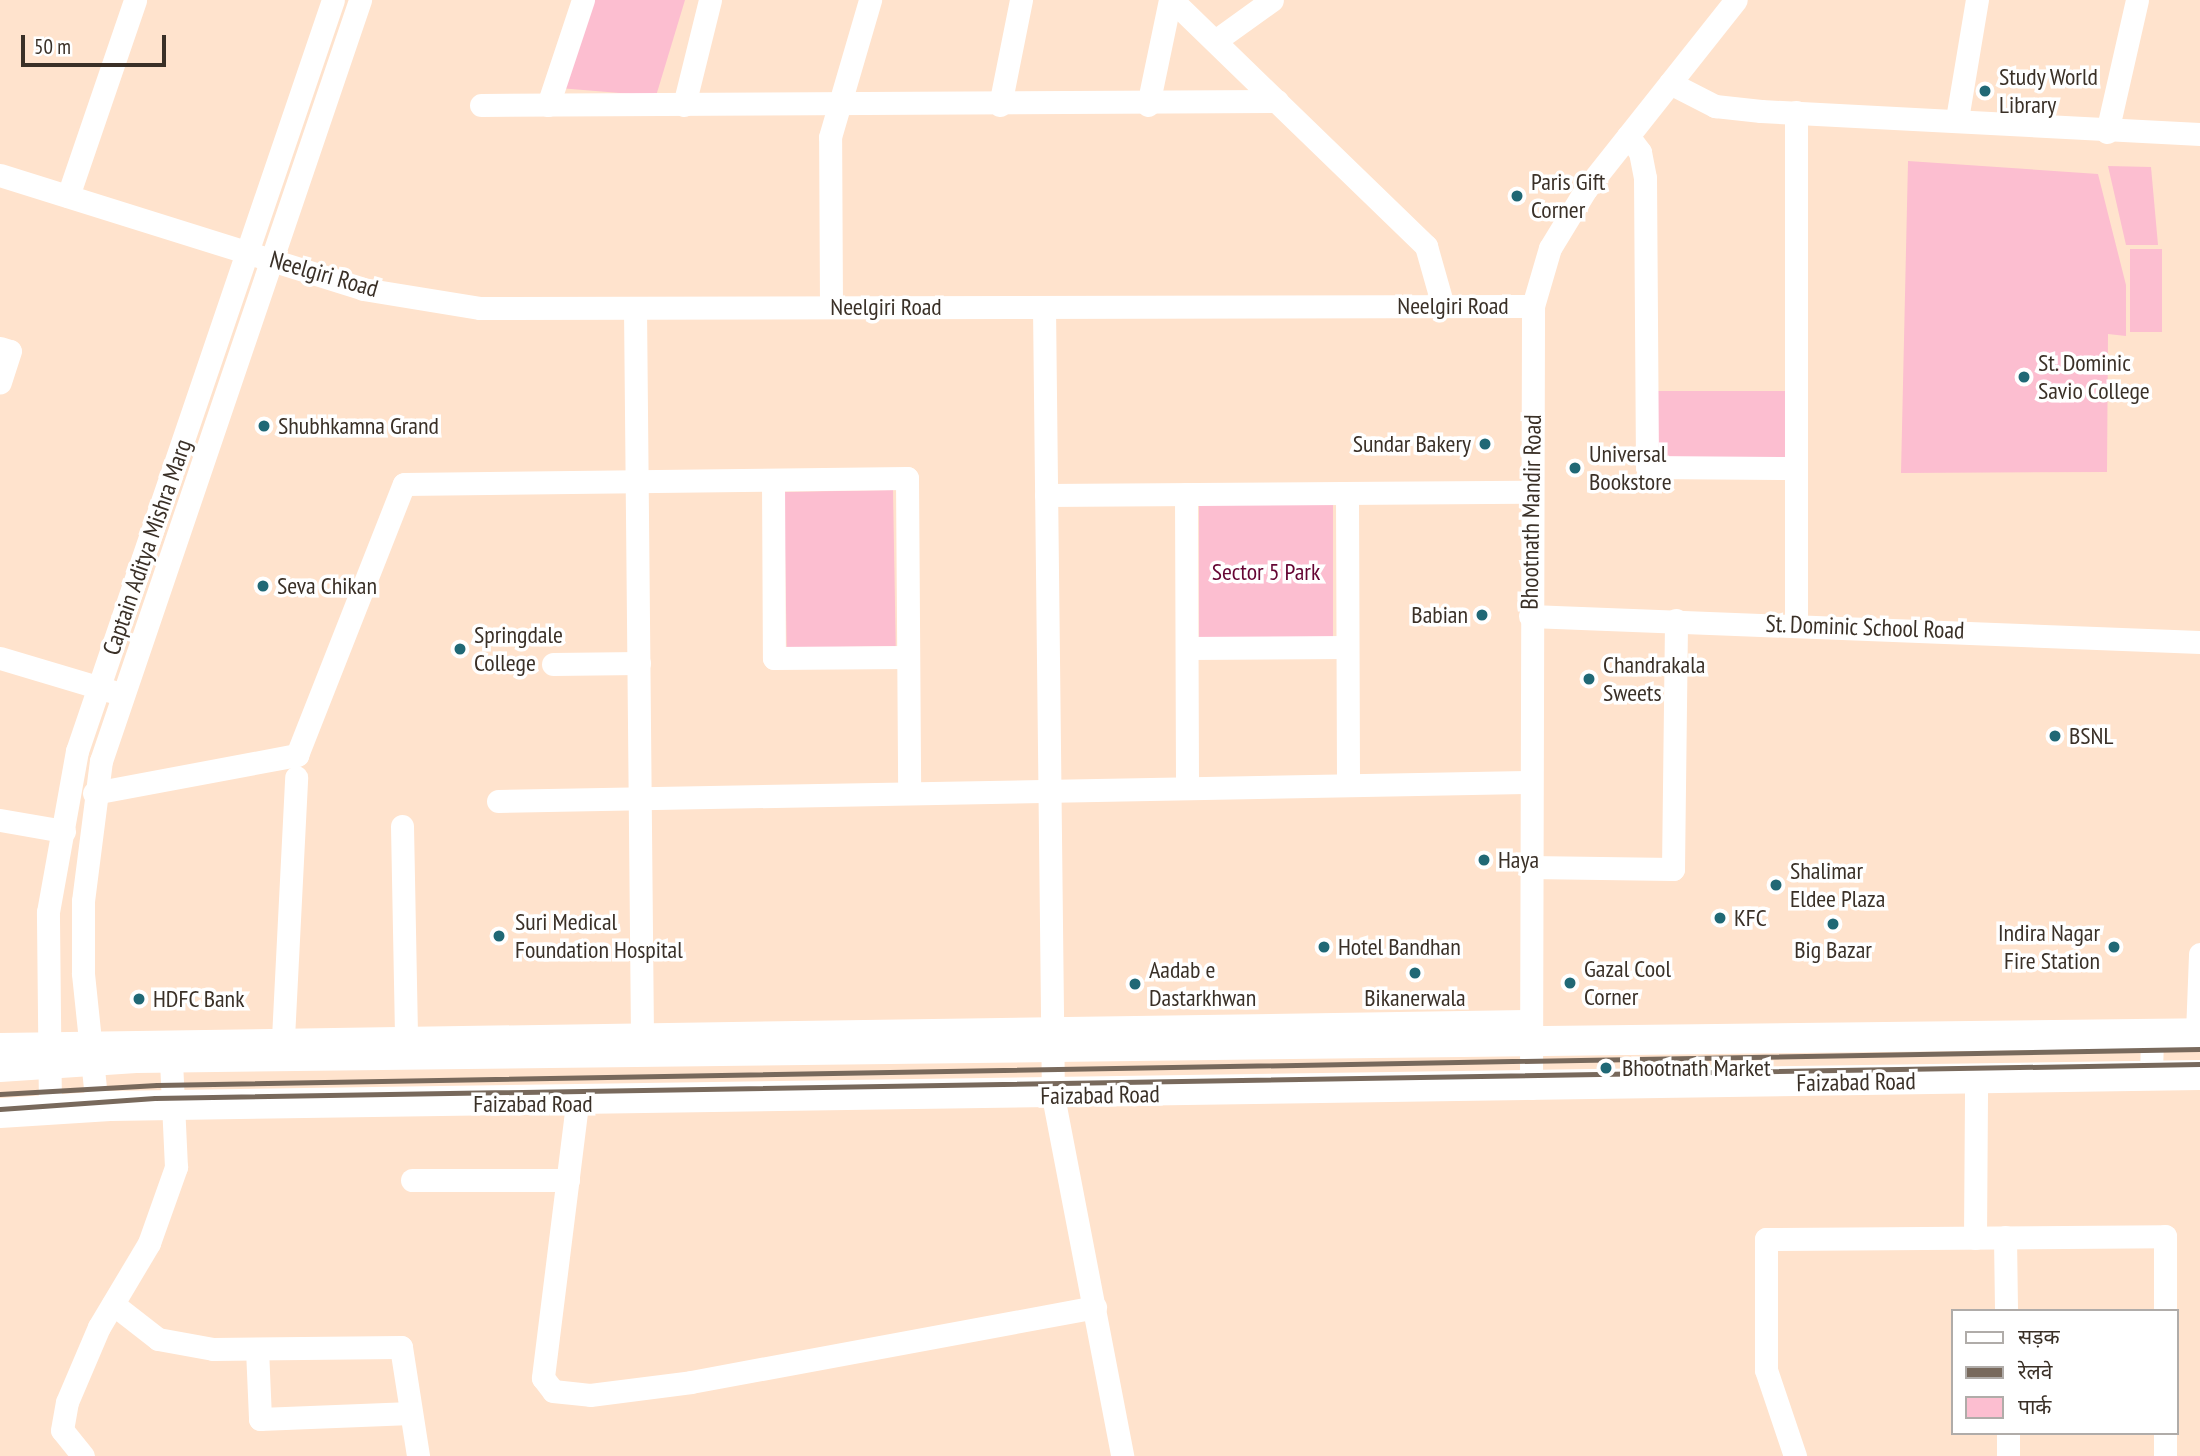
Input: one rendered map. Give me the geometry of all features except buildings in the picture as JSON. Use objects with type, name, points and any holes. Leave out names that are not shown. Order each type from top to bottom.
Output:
[{"type":"main road","name":"Faizabad Road","points":[[0,1067],[48,1052],[92,1049],[171,1059],[642,1042],[1528,1030],[2199,1033]]},
{"type":"main road","name":"Faizabad Road","points":[[0,1113],[97,1107],[577,1104],[2200,1075]]},
{"type":"street","points":[[68,196],[135,0]]},
{"type":"street","name":"Captain Aditya Mishra Marg","points":[[51,1110],[48,1052],[48,912],[77,751],[333,0]]},
{"type":"street","name":"Captain Aditya Mishra Marg","points":[[97,1107],[83,901],[94,793],[123,695],[360,0]]},
{"type":"street","points":[[548,105],[583,0]]},
{"type":"street","points":[[684,106],[710,0]]},
{"type":"street","points":[[831,306],[830,137],[870,0]]},
{"type":"street","points":[[1000,105],[1021,0]]},
{"type":"street","points":[[1148,105],[1171,0]]},
{"type":"street","points":[[1171,0],[1426,246],[1443,306]]},
{"type":"street","points":[[1214,41],[1272,0]]},
{"type":"street","name":"Bhootnath Mandir Road","points":[[1531,1088],[1528,1030],[1533,306],[1550,248],[1628,136],[1736,0]]},
{"type":"street","points":[[1956,119],[1977,0]]},
{"type":"street","points":[[2108,132],[2137,0]]},
{"type":"street","points":[[1671,83],[1715,106],[1956,119],[2108,132],[2200,134]]},
{"type":"street","points":[[481,104],[1148,105],[1277,101]]},
{"type":"street","points":[[1796,112],[1796,623]]},
{"type":"street","points":[[1628,136],[1640,152],[1646,178],[1647,467],[1796,468]]},
{"type":"street","name":"Neelgiri Road","points":[[0,175],[363,289],[480,309],[1533,306]]},
{"type":"street","points":[[1044,307],[1050,1037],[1053,1096],[1122,1456]]},
{"type":"street","points":[[92,1049],[406,1033],[642,1042],[635,308]]},
{"type":"street","points":[[0,382],[5,350]]},
{"type":"street","points":[[94,793],[297,755],[404,484],[907,478],[909,792]]},
{"type":"street","points":[[773,480],[774,658],[908,657]]},
{"type":"street","points":[[1046,495],[1531,492]]},
{"type":"street","points":[[1347,493],[1348,785]]},
{"type":"street","points":[[1186,494],[1187,788]]},
{"type":"street","name":"St. Dominic School Road","points":[[1530,616],[1796,623],[2200,642]]},
{"type":"street","points":[[1529,867],[1672,869],[1676,620]]},
{"type":"street","points":[[1187,649],[1348,647]]},
{"type":"street","points":[[0,658],[123,695]]},
{"type":"street","points":[[553,664],[639,663]]},
{"type":"street","points":[[283,1038],[296,777]]},
{"type":"street","points":[[498,801],[1529,782]]},
{"type":"street","points":[[0,820],[64,831]]},
{"type":"street","points":[[402,827],[406,1033]]},
{"type":"street","points":[[2199,1033],[2200,954]]},
{"type":"street","points":[[2151,1076],[2152,1034]]},
{"type":"street","points":[[0,1044],[48,1052]]},
{"type":"street","points":[[83,1456],[62,1430],[66,1402],[113,1304],[149,1243],[176,1167],[171,1059]]},
{"type":"street","points":[[1975,1238],[1976,1080]]},
{"type":"street","points":[[577,1104],[543,1378],[553,1391],[590,1395],[691,1382],[1095,1307]]},
{"type":"street","points":[[412,1180],[568,1180]]},
{"type":"street","points":[[1795,1456],[1766,1370],[1766,1240],[2165,1236],[2165,1309]]},
{"type":"street","points":[[2005,1237],[2006,1309]]},
{"type":"street","points":[[113,1304],[158,1339],[257,1349],[401,1347],[418,1456]]},
{"type":"street","points":[[257,1349],[260,1419],[411,1413]]},
{"type":"street","points":[[2008,1435],[2008,1456]]},
{"type":"street","points":[[2165,1435],[2165,1456]]},
{"type":"green space","points":[[579,0],[685,0],[656,96],[547,87]]},
{"type":"green space","points":[[1908,161],[2098,174],[2126,285],[2126,336],[2108,334],[2107,472],[1901,473]]},
{"type":"green space","points":[[2108,166],[2151,167],[2158,245],[2126,245]]},
{"type":"green space","points":[[2130,249],[2162,249],[2162,332],[2130,332]]},
{"type":"green space","points":[[1652,391],[1790,391],[1790,462],[1652,462]]},
{"type":"green space","points":[[893,490],[896,646],[787,648],[784,492]]},
{"type":"green space","name":"Sector 5 Park","points":[[1199,505],[1333,505],[1333,638],[1199,638]]},
{"type":"railway","points":[[0,1094],[157,1085],[2200,1049]]},
{"type":"railway","points":[[0,1109],[155,1098],[2200,1064]]},
{"type":"place","name":"Study World Library","points":[[1985,91]]},
{"type":"place","name":"Paris Gift Corner","points":[[1517,196]]},
{"type":"place","name":"St. Dominic Savio College","points":[[2024,377]]},
{"type":"place","name":"Shubhkamna Grand","points":[[264,426]]},
{"type":"place","name":"Sundar Bakery","points":[[1485,444]]},
{"type":"place","name":"Universal Bookstore","points":[[1575,468]]},
{"type":"place","name":"Seva Chikan","points":[[263,586]]},
{"type":"place","name":"Babian","points":[[1482,615]]},
{"type":"place","name":"Springdale College","points":[[460,649]]},
{"type":"place","name":"Chandrakala Sweets","points":[[1589,679]]},
{"type":"place","name":"BSNL","points":[[2055,736]]},
{"type":"place","name":"Haya","points":[[1484,860]]},
{"type":"place","name":"Shalimar Eldee Plaza","points":[[1776,885]]},
{"type":"place","name":"KFC","points":[[1720,918]]},
{"type":"place","name":"Big Bazar","points":[[1833,924]]},
{"type":"place","name":"Suri Medical Foundation Hospital","points":[[499,936]]},
{"type":"place","name":"Hotel Bandhan","points":[[1324,947]]},
{"type":"place","name":"Indira Nagar Fire Station","points":[[2114,947]]},
{"type":"place","name":"Bikanerwala","points":[[1415,973]]},
{"type":"place","name":"Gazal Cool Corner","points":[[1570,983]]},
{"type":"place","name":"Aadab e Dastarkhwan","points":[[1135,984]]},
{"type":"place","name":"HDFC Bank","points":[[139,999]]},
{"type":"place","name":"Bhootnath Market","points":[[1606,1068]]}]
